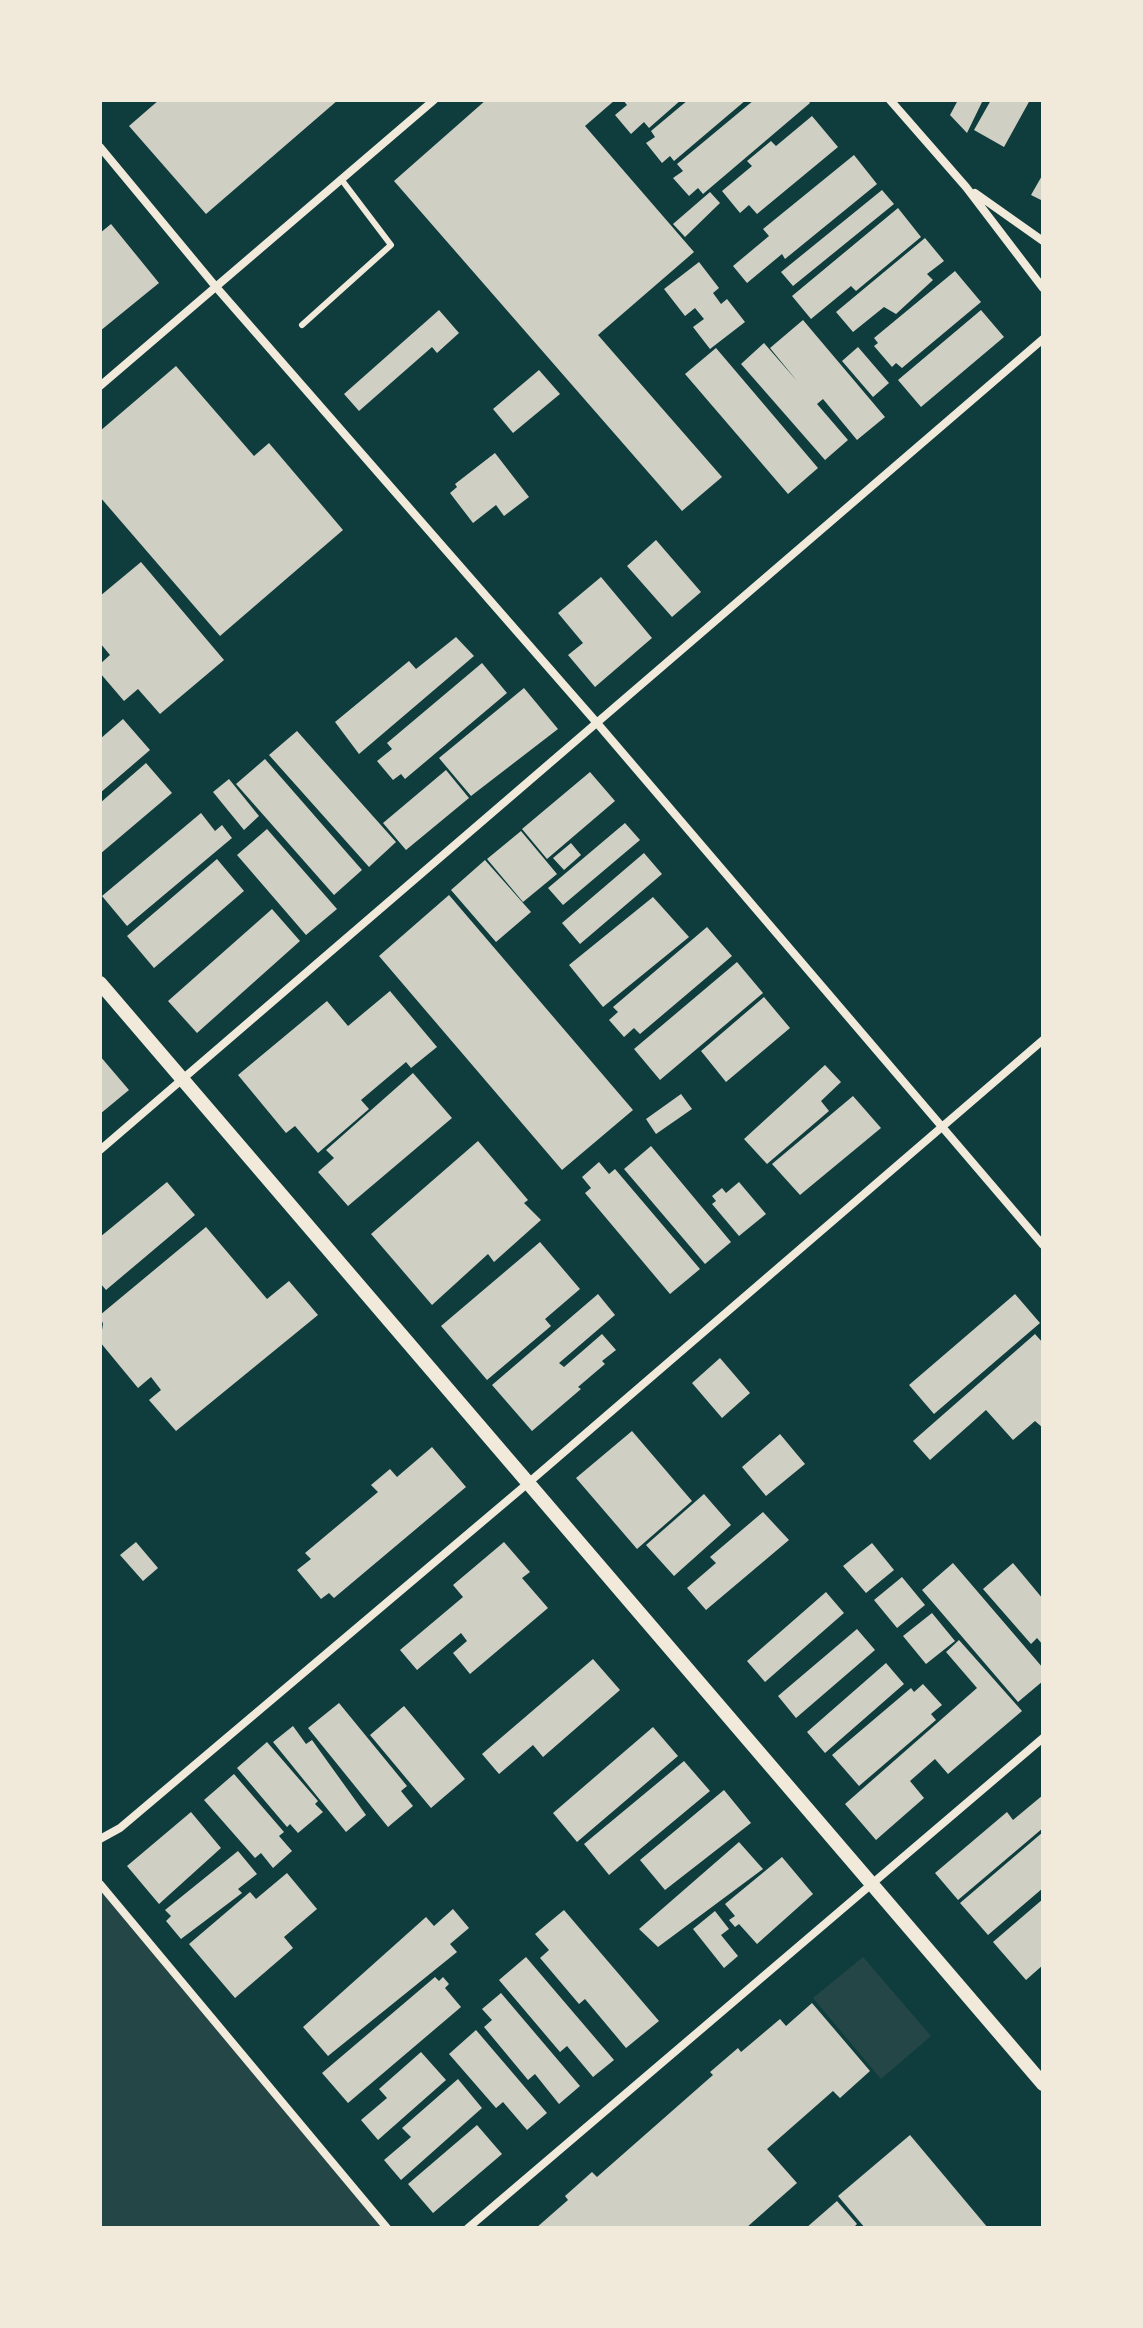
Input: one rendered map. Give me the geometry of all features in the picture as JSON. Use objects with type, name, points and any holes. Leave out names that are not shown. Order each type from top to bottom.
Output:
[{"type":"street","points":[[100,386],[434,100]]},
{"type":"street","points":[[890,100],[966,187],[1043,288]]},
{"type":"street","points":[[100,147],[216,287],[597,723],[1043,1245]]},
{"type":"street","points":[[966,187],[1043,241]]},
{"type":"street","points":[[100,1150],[1043,339]]},
{"type":"street","points":[[100,983],[1043,2084]]},
{"type":"street","points":[[100,1839],[120,1828],[527,1484],[1043,1040]]},
{"type":"street","points":[[468,2228],[1043,1738]]},
{"type":"street","points":[[100,1884],[387,2228]]},
{"type":"lane","points":[[302,325],[391,245],[341,179]]},
{"type":"shaded area","points":[[100,1884],[387,2228],[100,2228]]},
{"type":"shaded area","points":[[863,1957],[931,2036],[881,2079],[813,1998]]},
{"type":"building","points":[[159,100],[338,100],[206,214],[129,126]]},
{"type":"building","points":[[486,100],[615,100],[585,126],[694,252],[598,335],[722,477],[682,511],[394,181]]},
{"type":"building","points":[[623,100],[681,100],[649,128],[644,122],[631,134],[615,115],[627,105]]},
{"type":"building","points":[[688,100],[746,100],[674,161],[670,156],[662,163],[646,143],[655,137],[651,131]]},
{"type":"building","points":[[754,100],[808,100],[810,103],[703,194],[698,188],[689,196],[673,178],[683,171],[677,164]]},
{"type":"building","points":[[958,100],[983,100],[967,133],[950,115]]},
{"type":"building","points":[[991,100],[1030,100],[1004,147],[974,130]]},
{"type":"building","points":[[812,116],[838,147],[757,214],[749,205],[740,213],[722,191],[752,166],[747,161],[771,141],[776,146]]},
{"type":"building","points":[[854,155],[877,184],[785,259],[782,254],[747,283],[733,266],[769,236],[763,229]]},
{"type":"building","points":[[1043,174],[1043,201],[1031,195]]},
{"type":"building","points":[[882,190],[894,204],[793,286],[781,272]]},
{"type":"building","points":[[710,192],[720,203],[685,237],[673,224]]},
{"type":"building","points":[[898,208],[921,237],[856,291],[851,286],[811,319],[792,296]]},
{"type":"building","points":[[111,224],[159,283],[100,331],[100,233]]},
{"type":"building","points":[[925,238],[944,261],[927,274],[933,280],[896,314],[884,307],[853,332],[836,312]]},
{"type":"building","points":[[699,262],[719,288],[713,293],[721,304],[727,299],[745,322],[710,349],[693,327],[704,319],[695,308],[685,316],[664,289]]},
{"type":"building","points":[[955,271],[981,302],[902,368],[896,363],[892,367],[874,346],[878,343],[874,338]]},
{"type":"building","points":[[439,310],[459,333],[437,353],[432,347],[359,411],[344,394]]},
{"type":"building","points":[[981,310],[1004,337],[921,407],[898,380]]},
{"type":"building","points":[[803,320],[885,417],[857,440],[823,399],[817,404],[848,440],[825,460],[741,364],[764,343],[797,381],[770,348]]},
{"type":"building","points":[[858,347],[889,383],[873,397],[842,361]]},
{"type":"building","points":[[716,348],[818,468],[788,494],[685,374]]},
{"type":"building","points":[[176,366],[254,456],[269,443],[343,530],[220,636],[100,497],[100,431]]},
{"type":"building","points":[[539,370],[560,394],[513,433],[493,409]]},
{"type":"building","points":[[495,453],[529,497],[504,516],[496,505],[473,523],[450,493],[457,487],[455,484]]},
{"type":"building","points":[[656,540],[701,592],[672,617],[627,566]]},
{"type":"building","points":[[141,562],[224,660],[160,714],[138,689],[124,701],[100,673],[100,664],[110,655],[100,643],[100,596]]},
{"type":"building","points":[[601,577],[652,638],[595,687],[568,655],[583,643],[558,613]]},
{"type":"building","points":[[456,637],[474,656],[359,754],[335,722],[409,661],[416,669]]},
{"type":"building","points":[[482,663],[507,693],[405,779],[401,774],[393,780],[377,761],[392,749],[387,743]]},
{"type":"building","points":[[524,688],[558,729],[471,796],[439,758]]},
{"type":"building","points":[[123,719],[150,750],[100,793],[100,739]]},
{"type":"building","points":[[297,731],[396,842],[369,867],[269,755]]},
{"type":"building","points":[[265,759],[362,870],[334,895],[236,784]]},
{"type":"building","points":[[146,763],[172,793],[100,854],[100,803]]},
{"type":"building","points":[[446,770],[469,798],[406,850],[383,823]]},
{"type":"building","points":[[590,772],[615,801],[547,859],[522,829]]},
{"type":"building","points":[[229,779],[259,816],[244,830],[213,792]]},
{"type":"building","points":[[201,813],[215,831],[222,825],[232,838],[127,926],[102,896]]},
{"type":"building","points":[[625,823],[640,840],[563,905],[548,888]]},
{"type":"building","points":[[267,829],[337,909],[306,935],[237,855]]},
{"type":"building","points":[[521,831],[557,874],[523,902],[487,859]]},
{"type":"building","points":[[571,843],[581,855],[564,870],[553,858]]},
{"type":"building","points":[[644,853],[662,874],[580,944],[562,923]]},
{"type":"building","points":[[217,859],[244,891],[154,968],[127,936]]},
{"type":"building","points":[[485,860],[531,912],[496,942],[451,890]]},
{"type":"building","points":[[449,895],[633,1110],[562,1170],[379,956]]},
{"type":"building","points":[[653,897],[689,937],[603,1007],[569,965]]},
{"type":"building","points":[[272,909],[300,941],[197,1033],[168,1001]]},
{"type":"building","points":[[707,927],[732,956],[640,1034],[634,1028],[624,1037],[609,1020],[618,1012],[613,1007]]},
{"type":"building","points":[[737,962],[763,993],[660,1080],[634,1049]]},
{"type":"building","points":[[390,991],[437,1047],[411,1068],[406,1062],[361,1100],[369,1109],[318,1153],[295,1126],[286,1133],[238,1075],[327,1001],[348,1026]]},
{"type":"building","points":[[764,997],[790,1028],[726,1082],[701,1051]]},
{"type":"building","points":[[100,1056],[129,1090],[100,1114]]},
{"type":"building","points":[[825,1065],[841,1082],[821,1101],[829,1111],[767,1164],[744,1139]]},
{"type":"building","points":[[413,1073],[452,1118],[348,1206],[318,1172],[334,1158],[326,1150]]},
{"type":"building","points":[[681,1094],[692,1109],[656,1134],[646,1119]]},
{"type":"building","points":[[853,1096],[881,1128],[800,1195],[772,1164]]},
{"type":"building","points":[[478,1141],[528,1200],[524,1203],[541,1220],[494,1262],[488,1254],[432,1305],[371,1234]]},
{"type":"building","points":[[651,1146],[731,1242],[705,1264],[624,1169]]},
{"type":"building","points":[[599,1162],[609,1174],[615,1169],[700,1269],[670,1294],[585,1193],[591,1188],[582,1177]]},
{"type":"building","points":[[167,1182],[195,1215],[106,1290],[100,1283],[100,1237]]},
{"type":"building","points":[[739,1182],[766,1214],[739,1236],[712,1204],[716,1201],[712,1196],[722,1188],[726,1193]]},
{"type":"building","points":[[206,1227],[267,1299],[289,1281],[318,1315],[176,1431],[149,1400],[161,1390],[151,1377],[138,1388],[100,1342],[103,1324],[100,1315]]},
{"type":"building","points":[[540,1242],[580,1289],[545,1319],[551,1326],[487,1380],[441,1326]]},
{"type":"building","points":[[598,1294],[615,1315],[559,1363],[564,1367],[602,1334],[616,1350],[578,1387],[581,1389],[532,1431],[492,1385]]},
{"type":"building","points":[[1015,1294],[1040,1323],[934,1414],[909,1385]]},
{"type":"building","points":[[1035,1334],[1043,1343],[1043,1428],[1035,1421],[1013,1440],[986,1410],[930,1460],[913,1441]]},
{"type":"building","points":[[720,1358],[750,1393],[722,1418],[692,1383]]},
{"type":"building","points":[[632,1431],[692,1501],[637,1549],[576,1478]]},
{"type":"building","points":[[780,1434],[805,1464],[766,1496],[742,1467]]},
{"type":"building","points":[[432,1447],[466,1487],[334,1598],[329,1593],[321,1599],[297,1570],[311,1559],[305,1553],[378,1492],[371,1485],[390,1469],[397,1477]]},
{"type":"building","points":[[704,1494],[731,1525],[674,1576],[646,1545]]},
{"type":"building","points":[[763,1512],[789,1540],[706,1610],[687,1588],[716,1563],[710,1557]]},
{"type":"building","points":[[136,1542],[158,1568],[143,1581],[120,1555]]},
{"type":"building","points":[[504,1542],[530,1572],[522,1578],[548,1608],[470,1674],[453,1653],[467,1641],[461,1633],[417,1670],[400,1650],[463,1597],[453,1585]]},
{"type":"building","points":[[872,1543],[894,1570],[866,1593],[843,1566]]},
{"type":"building","points":[[953,1563],[1043,1668],[1043,1681],[1018,1702],[922,1590]]},
{"type":"building","points":[[1013,1563],[1043,1599],[1043,1645],[1037,1638],[1031,1644],[983,1589]]},
{"type":"building","points":[[902,1577],[925,1605],[897,1628],[874,1600]]},
{"type":"building","points":[[826,1592],[844,1613],[765,1682],[747,1661]]},
{"type":"building","points":[[932,1613],[955,1641],[926,1664],[903,1636]]},
{"type":"building","points":[[857,1629],[875,1650],[796,1718],[778,1696]]},
{"type":"building","points":[[959,1640],[1022,1711],[948,1774],[935,1759],[910,1781],[924,1798],[876,1840],[845,1804],[977,1688],[946,1652]]},
{"type":"building","points":[[593,1659],[620,1690],[543,1757],[533,1745],[499,1774],[482,1754]]},
{"type":"building","points":[[886,1663],[904,1684],[825,1753],[807,1732]]},
{"type":"building","points":[[923,1684],[942,1705],[931,1714],[936,1720],[859,1786],[832,1755],[911,1688],[914,1692]]},
{"type":"building","points":[[339,1703],[407,1786],[401,1791],[413,1806],[388,1827],[308,1728]]},
{"type":"building","points":[[404,1706],[465,1779],[431,1808],[370,1735]]},
{"type":"building","points":[[293,1726],[306,1744],[312,1740],[366,1815],[346,1832],[273,1742]]},
{"type":"building","points":[[653,1727],[678,1756],[577,1842],[553,1813]]},
{"type":"building","points":[[267,1742],[318,1801],[315,1804],[323,1812],[298,1833],[290,1824],[287,1827],[237,1768]]},
{"type":"building","points":[[684,1761],[710,1791],[609,1875],[584,1844]]},
{"type":"building","points":[[234,1774],[284,1832],[279,1836],[292,1851],[273,1868],[261,1853],[255,1858],[204,1800]]},
{"type":"building","points":[[724,1790],[751,1823],[665,1890],[640,1860]]},
{"type":"building","points":[[1043,1795],[1043,1828],[958,1900],[935,1873],[1007,1812],[1013,1820]]},
{"type":"building","points":[[191,1812],[221,1848],[159,1904],[127,1866]]},
{"type":"building","points":[[1043,1832],[1043,1888],[988,1935],[960,1903]]},
{"type":"building","points":[[739,1842],[763,1869],[658,1947],[639,1929]]},
{"type":"building","points":[[238,1851],[257,1874],[238,1889],[242,1893],[181,1939],[166,1921],[171,1916],[165,1910]]},
{"type":"building","points":[[782,1857],[813,1894],[757,1944],[739,1924],[735,1927],[729,1920],[735,1916],[725,1904]]},
{"type":"building","points":[[287,1873],[317,1909],[284,1937],[293,1948],[235,1998],[189,1944],[250,1892],[256,1899]]},
{"type":"building","points":[[1043,1899],[1043,1965],[1026,1980],[993,1942]]},
{"type":"building","points":[[453,1909],[469,1928],[450,1944],[457,1952],[328,2056],[303,2027],[426,1917],[434,1926]]},
{"type":"building","points":[[564,1910],[659,2021],[626,2048],[585,1999],[579,2004],[540,1958],[549,1950],[535,1934]]},
{"type":"building","points":[[715,1911],[729,1929],[721,1935],[738,1956],[724,1968],[693,1929]]},
{"type":"building","points":[[526,1957],[614,2060],[593,2077],[567,2046],[560,2052],[499,1980]]},
{"type":"building","points":[[435,1977],[439,1981],[443,1977],[449,1984],[445,1988],[461,2007],[348,2103],[322,2073]]},
{"type":"building","points":[[501,1993],[580,2086],[559,2104],[535,2074],[528,2080],[484,2027],[492,2020],[482,2009]]},
{"type":"building","points":[[812,2003],[870,2071],[840,2098],[833,2091],[767,2149],[797,2183],[746,2228],[536,2228],[568,2200],[565,2196],[592,2172],[597,2177],[713,2075],[710,2072],[738,2048],[741,2052],[780,2019],[786,2026]]},
{"type":"building","points":[[476,2030],[547,2113],[527,2130],[503,2102],[496,2108],[449,2054]]},
{"type":"building","points":[[421,2052],[446,2080],[378,2140],[361,2120],[387,2098],[379,2089]]},
{"type":"building","points":[[458,2079],[482,2108],[401,2180],[384,2160],[411,2137],[402,2128]]},
{"type":"building","points":[[477,2125],[502,2154],[433,2213],[408,2184]]},
{"type":"building","points":[[910,2135],[988,2228],[865,2228],[838,2196]]},
{"type":"building","points":[[837,2201],[857,2224],[853,2228],[806,2228]]}]
